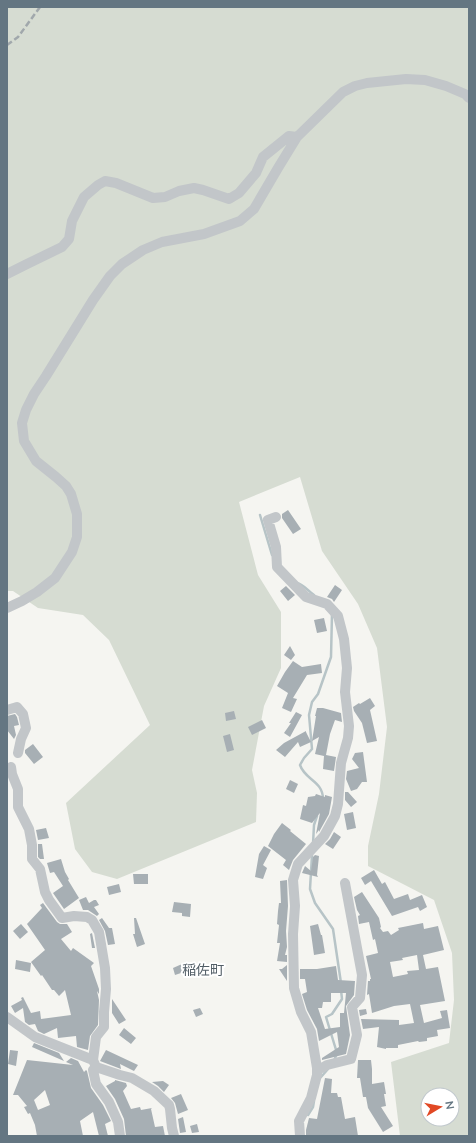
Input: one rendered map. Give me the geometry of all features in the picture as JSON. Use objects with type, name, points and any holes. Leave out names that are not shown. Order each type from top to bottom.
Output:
[{"type":"street","points":[[9,607],[37,592],[55,578],[72,552],[77,537],[77,514],[71,494],[66,486],[36,461],[24,441],[22,423],[26,410],[34,394],[93,300],[110,276],[122,264],[143,250],[162,242],[204,234],[240,222],[254,209],[297,137],[343,92],[354,86],[366,83],[406,79],[425,80],[446,86],[465,94],[469,98]]},
{"type":"street","points":[[7,274],[62,247],[69,239],[72,221],[84,197],[98,185],[106,181],[116,183],[153,198],[165,197],[179,191],[194,188],[229,199],[239,193],[256,173],[263,157],[288,136],[297,137]]},
{"type":"street","points":[[276,518],[268,520],[276,547],[277,567],[306,597],[328,604],[338,616],[344,639],[347,668],[345,692],[350,726],[341,763],[338,804],[335,816],[324,836],[298,864],[294,880],[294,988],[301,1012],[311,1032],[317,1068],[312,1098],[299,1121],[300,1136]]},
{"type":"street","points":[[7,710],[17,707],[23,714],[26,728],[21,739],[18,753]]},
{"type":"street","points":[[11,767],[18,789],[18,807],[29,829],[32,845],[32,859],[40,869],[45,892],[49,900],[62,918],[74,916],[87,917],[92,920],[99,932],[106,968],[106,989],[104,1027],[96,1037],[95,1064],[93,1070],[96,1084],[109,1102],[118,1122],[120,1136]]},
{"type":"street","points":[[317,1068],[322,1068],[327,1065],[351,1059],[357,1035],[352,1007],[360,998],[362,975],[345,883]]},
{"type":"street","points":[[7,1017],[35,1037],[120,1075],[132,1078],[154,1091],[169,1105],[174,1136]]},
{"type":"shaded area","points":[[7,7],[469,7],[469,1136],[400,1136],[391,1062],[449,1043],[454,1000],[452,953],[434,900],[368,866],[368,846],[379,794],[387,727],[377,648],[358,604],[322,551],[300,477],[239,502],[258,575],[281,612],[281,668],[264,706],[252,770],[257,793],[256,822],[117,879],[92,872],[75,849],[66,803],[150,725],[109,640],[83,615],[38,608],[13,591],[7,591]]},
{"type":"building","points":[[288,510],[301,529],[293,534],[282,518],[282,514]]},
{"type":"building","points":[[335,585],[342,590],[334,602],[332,599],[327,597]]},
{"type":"building","points":[[286,586],[295,595],[288,601],[280,591]]},
{"type":"building","points":[[324,618],[327,631],[317,633],[314,620]]},
{"type":"building","points":[[290,646],[295,655],[291,660],[284,655]]},
{"type":"building","points":[[293,661],[302,667],[321,664],[322,673],[307,675],[293,698],[297,699],[291,712],[282,708],[288,693],[277,686]]},
{"type":"building","points":[[370,698],[375,706],[370,710],[377,741],[367,743],[362,723],[353,707]]},
{"type":"building","points":[[317,708],[323,708],[341,713],[342,722],[335,720],[330,734],[326,755],[336,757],[334,771],[323,769],[324,756],[315,754],[319,737],[312,741]]},
{"type":"building","points":[[234,711],[236,719],[226,721],[225,713]]},
{"type":"building","points":[[296,712],[302,715],[290,737],[284,733]]},
{"type":"building","points":[[15,714],[19,725],[14,726],[16,735],[14,739],[7,730],[7,716]]},
{"type":"building","points":[[262,720],[266,728],[252,735],[248,727]]},
{"type":"building","points":[[306,731],[311,742],[300,747],[298,742],[285,757],[276,750],[284,743]]},
{"type":"building","points":[[230,734],[234,750],[227,752],[223,736]]},
{"type":"building","points":[[33,744],[43,757],[34,764],[25,753],[25,750]]},
{"type":"building","points":[[363,752],[367,782],[362,782],[357,789],[351,791],[346,779],[347,771],[359,768],[352,759],[355,753]]},
{"type":"building","points":[[290,780],[298,784],[294,793],[286,789]]},
{"type":"building","points":[[345,792],[348,792],[357,802],[351,807],[345,800]]},
{"type":"building","points":[[316,794],[325,797],[325,795],[332,797],[329,814],[319,832],[319,830],[316,834],[320,813],[312,823],[300,819],[303,805],[306,806],[308,797],[315,796]]},
{"type":"building","points":[[353,812],[356,828],[347,830],[344,814]]},
{"type":"building","points":[[282,823],[306,844],[293,860],[289,870],[283,865],[286,860],[268,846]]},
{"type":"building","points":[[46,828],[49,838],[38,840],[36,830]]},
{"type":"building","points":[[334,832],[341,837],[333,849],[325,844]]},
{"type":"building","points":[[38,844],[42,844],[44,859],[40,859],[38,857]]},
{"type":"building","points":[[264,846],[271,850],[263,865],[267,868],[263,879],[255,877],[259,854]]},
{"type":"building","points":[[315,855],[319,856],[318,877],[302,873],[305,866],[311,871],[313,857]]},
{"type":"building","points":[[61,859],[69,879],[68,880],[79,898],[64,909],[53,893],[63,886],[54,872],[50,873],[47,863]]},
{"type":"building","points":[[374,870],[382,884],[385,882],[394,899],[408,894],[410,900],[422,895],[427,907],[420,911],[418,907],[392,916],[371,881],[365,885],[361,878]]},
{"type":"building","points":[[133,874],[148,874],[148,884],[134,884]]},
{"type":"building","points":[[287,880],[287,947],[285,955],[287,955],[287,962],[277,961],[280,943],[277,943],[279,925],[277,924],[279,903],[281,903],[280,881]]},
{"type":"building","points":[[119,884],[121,892],[109,895],[107,887]]},
{"type":"building","points":[[362,892],[379,918],[380,928],[383,932],[388,931],[391,935],[399,930],[398,928],[423,923],[424,929],[438,926],[444,950],[423,955],[426,969],[438,967],[445,1001],[420,1005],[424,1023],[442,1018],[440,1011],[447,1010],[450,1028],[437,1030],[438,1036],[427,1038],[427,1041],[418,1041],[398,1045],[398,1048],[386,1049],[377,1047],[379,1027],[363,1029],[361,1019],[399,1020],[399,1025],[414,1023],[410,1004],[394,1006],[372,1013],[369,994],[367,995],[368,981],[371,979],[366,956],[378,953],[369,922],[359,924],[358,916],[360,915],[357,910],[354,897]],"holes":[[[417,955],[419,970],[407,971],[408,974],[393,977],[390,962],[403,960],[402,958]]]},
{"type":"building","points":[[86,897],[89,903],[96,900],[99,905],[94,907],[99,914],[97,916],[88,910],[83,910],[79,900]]},
{"type":"building","points":[[174,902],[191,904],[190,917],[182,916],[182,913],[172,912]]},
{"type":"building","points":[[43,903],[57,922],[60,924],[67,924],[72,932],[61,939],[71,951],[73,948],[94,963],[91,966],[99,989],[99,994],[97,991],[99,1000],[98,1025],[90,1036],[88,1050],[77,1047],[76,1036],[58,1038],[57,1028],[44,1034],[38,1031],[35,1024],[29,1025],[25,1022],[23,1008],[15,1013],[11,1006],[22,1000],[21,998],[23,997],[31,1013],[40,1011],[41,1019],[71,1015],[65,990],[59,996],[54,990],[52,990],[31,962],[45,950],[27,924],[42,908],[40,905]]},
{"type":"building","points":[[102,918],[109,928],[112,928],[115,944],[108,945],[105,931],[99,920]]},
{"type":"building","points":[[134,918],[136,918],[145,944],[137,947],[133,934],[135,934]]},
{"type":"building","points":[[21,924],[28,932],[20,939],[13,931]]},
{"type":"building","points":[[318,924],[322,935],[325,953],[314,955],[310,926]]},
{"type":"building","points":[[92,933],[95,948],[92,948],[90,934]]},
{"type":"building","points":[[16,960],[31,963],[30,972],[15,969]]},
{"type":"building","points":[[182,964],[184,972],[175,975],[173,968]]},
{"type":"building","points":[[287,965],[287,981],[279,969],[282,969]]},
{"type":"building","points":[[336,966],[338,980],[355,981],[354,995],[346,1006],[350,1035],[346,1054],[322,1060],[322,1058],[339,1047],[337,1032],[319,1041],[317,1029],[307,1010],[302,994],[307,992],[305,979],[300,979],[300,969],[317,969]],"holes":[[[331,993],[346,993],[344,1013],[340,1013],[340,1027],[325,1029],[318,1008],[322,1008],[323,1002],[331,1002]]]},
{"type":"building","points":[[112,999],[126,1020],[119,1024],[112,1013]]},
{"type":"building","points":[[200,1008],[203,1014],[196,1017],[193,1010]]},
{"type":"building","points":[[366,1009],[367,1014],[360,1016],[359,1010]]},
{"type":"building","points":[[124,1028],[136,1038],[131,1044],[119,1035]]},
{"type":"building","points":[[34,1043],[59,1053],[64,1061],[32,1047]]},
{"type":"building","points":[[10,1050],[18,1051],[16,1066],[8,1064]]},
{"type":"building","points":[[106,1050],[138,1065],[134,1071],[120,1064],[121,1069],[100,1061]]},
{"type":"building","points":[[71,1058],[78,1061],[84,1072],[86,1070],[87,1071],[91,1088],[103,1105],[111,1121],[105,1124],[108,1136],[99,1136],[93,1112],[80,1121],[83,1136],[37,1136],[35,1125],[30,1113],[28,1114],[24,1107],[27,1106],[18,1095],[13,1095],[27,1060],[73,1065],[66,1062]],"holes":[[[45,1090],[50,1105],[38,1110],[34,1100]]]},
{"type":"building","points":[[358,1060],[371,1060],[372,1084],[384,1082],[386,1106],[381,1107],[393,1126],[383,1132],[368,1108],[366,1097],[363,1097],[360,1078],[357,1078]]},
{"type":"building","points":[[325,1078],[332,1079],[331,1093],[337,1093],[338,1097],[341,1097],[345,1119],[355,1117],[358,1136],[306,1136],[309,1118],[317,1119]]},
{"type":"building","points":[[115,1080],[126,1083],[127,1086],[123,1091],[131,1109],[140,1107],[141,1110],[152,1108],[155,1127],[163,1126],[165,1136],[126,1136],[124,1119],[115,1099],[106,1086]]},
{"type":"building","points":[[163,1081],[169,1085],[164,1092],[152,1082]]},
{"type":"building","points":[[181,1094],[188,1110],[178,1114],[175,1103],[171,1098]]},
{"type":"building","points":[[183,1117],[186,1132],[180,1133],[178,1119]]},
{"type":"building","points":[[197,1124],[199,1132],[192,1133],[190,1126]]},
{"type":"waterway","points":[[260,515],[272,555]]},
{"type":"waterway","points":[[297,583],[314,595]]},
{"type":"waterway","points":[[323,799],[320,788],[302,770],[300,765],[312,749],[309,715],[312,702],[318,694],[331,657],[332,614]]},
{"type":"waterway","points":[[313,844],[314,825],[317,816]]},
{"type":"waterway","points":[[312,855],[310,889],[315,903],[333,929],[341,983]]},
{"type":"waterway","points":[[334,1061],[337,1053],[326,1017],[332,1014],[342,999],[341,990]]},
{"type":"waterway","points":[[321,1077],[328,1069]]},
{"type":"waterway","points":[[308,1115],[313,1107],[314,1101]]},
{"type":"railway","points":[[7,45],[18,37],[40,7]]},
{"type":"district","name":"稲佐町","points":[[203,970]]}]
